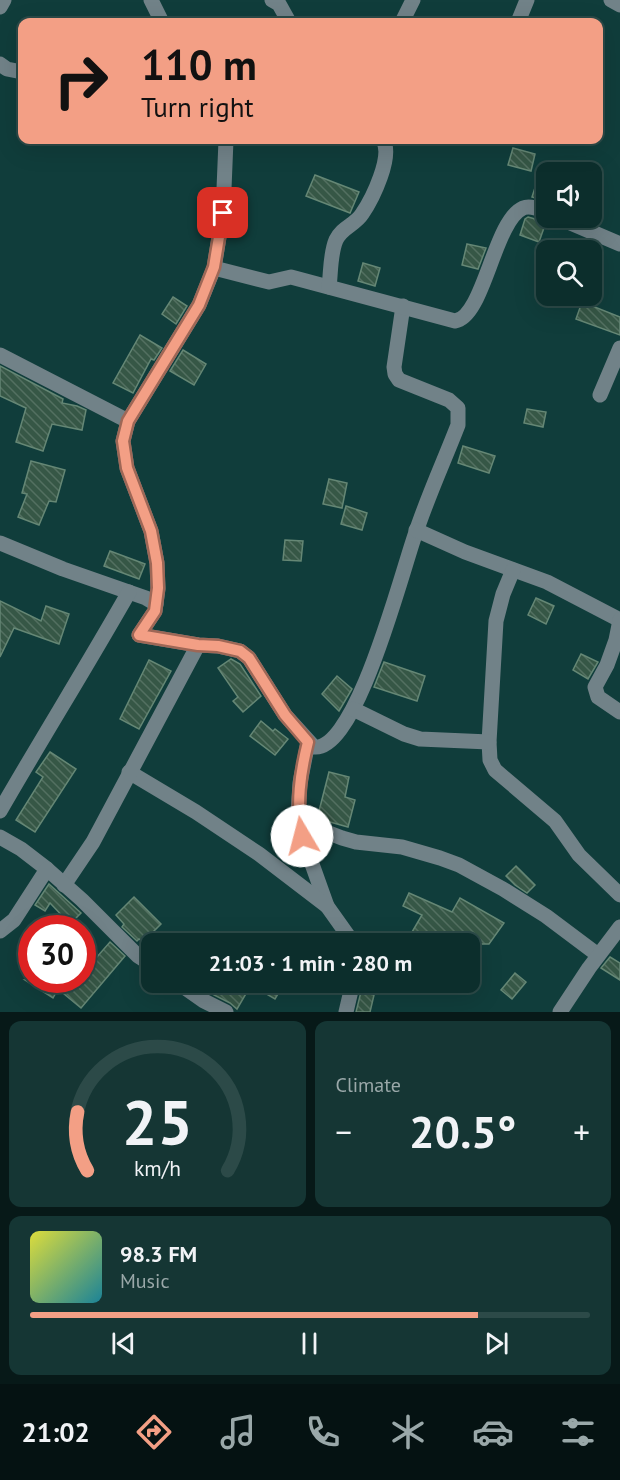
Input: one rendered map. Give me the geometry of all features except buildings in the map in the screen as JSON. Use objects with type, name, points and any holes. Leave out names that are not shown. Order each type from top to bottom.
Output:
[{"type":"street","points":[[0,7],[4,0]]},
{"type":"street","points":[[151,0],[160,18]]},
{"type":"street","points":[[272,0],[279,4],[288,18]]},
{"type":"street","points":[[404,18],[413,0]]},
{"type":"street","points":[[520,18],[527,0]]},
{"type":"street","points":[[611,0],[620,4]]},
{"type":"street","points":[[0,64],[7,69],[18,71]]},
{"type":"street","points":[[226,144],[223,213],[214,267],[199,305],[128,421],[123,441],[127,468],[151,531],[157,563],[155,611],[139,635],[198,645],[228,647],[240,651],[249,658],[285,715],[314,747],[321,748],[329,744],[339,733],[367,681],[416,530],[458,425],[458,408],[448,399],[399,380],[395,374],[394,367],[403,306]]},
{"type":"street","points":[[329,287],[336,240],[341,232],[362,214],[386,162],[386,144]]},
{"type":"street","points":[[214,267],[269,282],[291,277],[455,321],[462,320],[468,314],[484,283],[499,242],[514,218],[523,208],[536,208]]},
{"type":"street","points":[[582,228],[620,244]]},
{"type":"street","points":[[600,395],[620,348]]},
{"type":"street","points":[[0,355],[128,421]]},
{"type":"street","points":[[416,530],[547,582],[620,620],[612,651],[595,687],[598,697],[620,712]]},
{"type":"street","points":[[0,543],[156,604]]},
{"type":"street","points":[[513,570],[503,594],[496,621],[490,760],[495,770],[506,782],[555,821],[579,855],[620,895]]},
{"type":"street","points":[[0,812],[129,592]]},
{"type":"street","points":[[64,885],[93,842],[198,645]]},
{"type":"street","points":[[353,709],[404,734],[420,739],[489,742]]},
{"type":"street","points":[[308,742],[300,783],[298,814],[302,836],[327,906],[346,933]]},
{"type":"street","points":[[129,772],[196,812],[259,854],[327,906]]},
{"type":"street","points":[[298,814],[329,833],[342,838],[402,848],[440,858],[459,866],[503,889],[546,916],[598,955]]},
{"type":"street","points":[[0,837],[21,849],[47,869],[141,958]]},
{"type":"street","points":[[0,932],[14,920],[47,869]]},
{"type":"street","points":[[560,1012],[598,955],[620,927]]},
{"type":"street","points":[[193,993],[226,1012]]},
{"type":"street","points":[[346,1012],[350,993]]},
{"type":"route","points":[[223,213],[214,267],[199,305],[128,421],[123,441],[127,468],[151,531],[157,563],[158,588],[155,611],[139,635],[198,645],[228,647],[240,651],[249,658],[285,715],[308,742],[300,783],[298,814],[302,836]]}]
